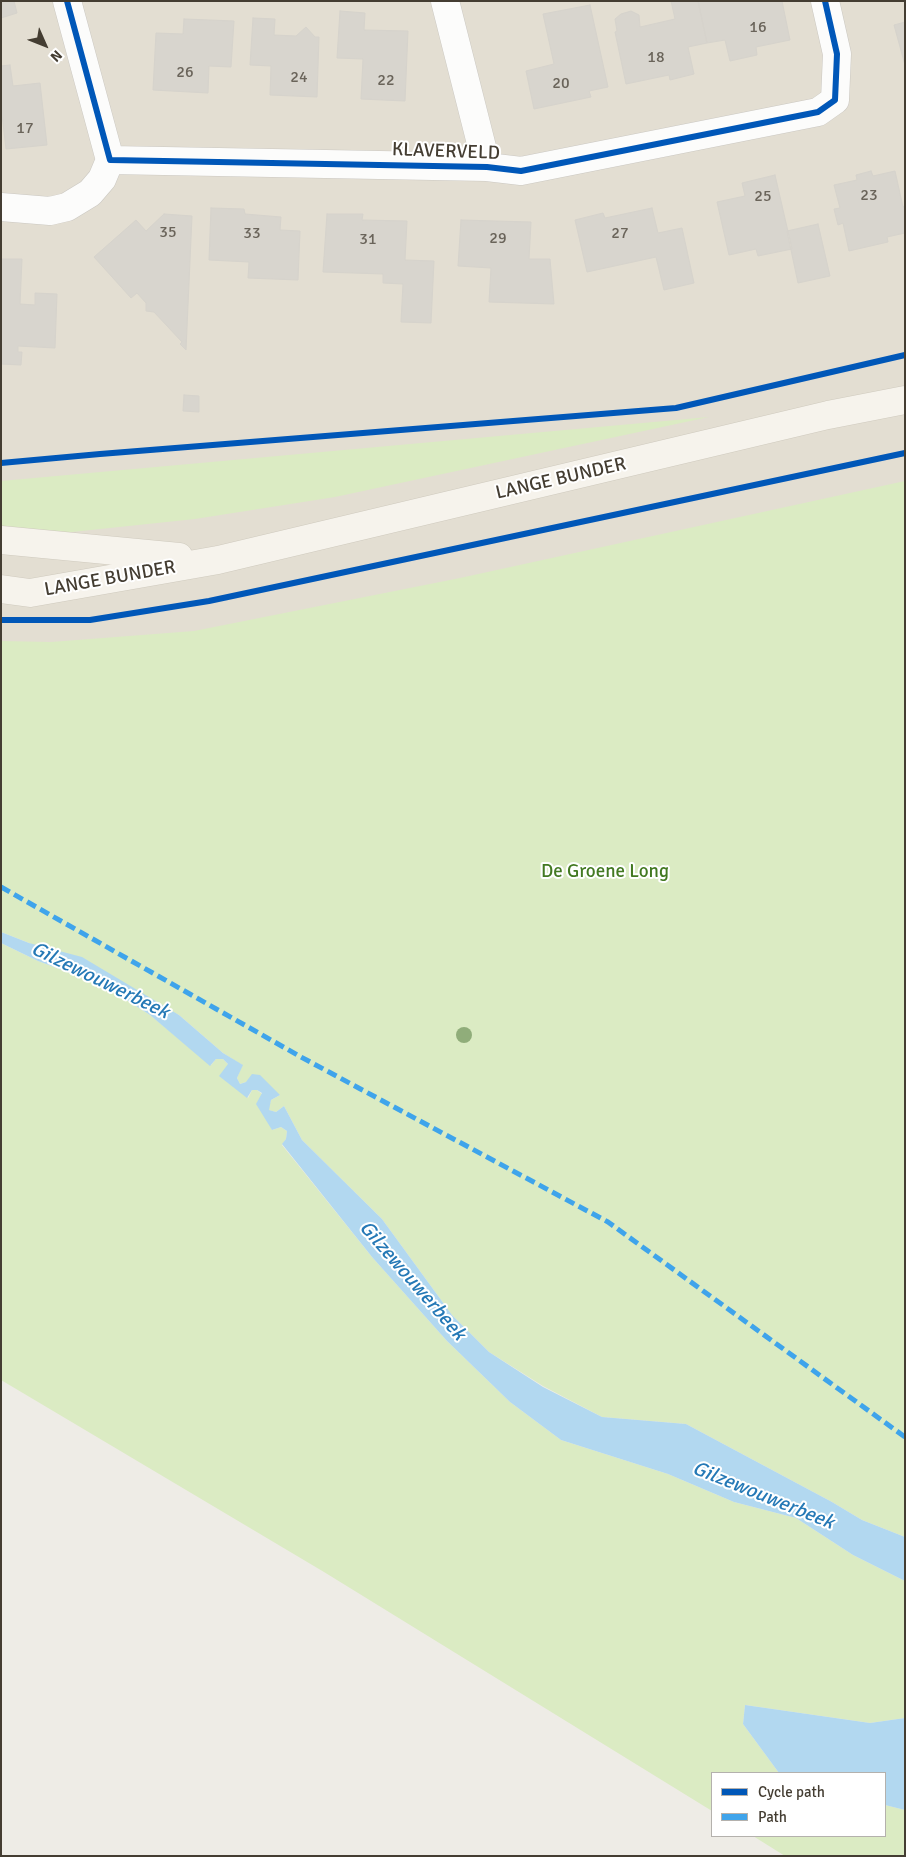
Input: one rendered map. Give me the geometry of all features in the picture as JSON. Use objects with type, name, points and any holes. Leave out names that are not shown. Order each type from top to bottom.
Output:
[{"type":"street","points":[[1,207],[50,211],[67,206],[90,193],[102,179],[110,160],[66,1]]},
{"type":"street","points":[[445,1],[487,167]]},
{"type":"street","name":"KLAVERVELD","points":[[110,160],[487,167],[521,172],[818,112],[835,100],[838,54],[825,1]]},
{"type":"street","name":"LANGE BUNDER","points":[[1,589],[30,593],[218,560],[828,415],[905,400]]},
{"type":"street","name":"LANGE BUNDER","points":[[1,540],[218,560]]},
{"type":"shaded area","points":[[1,1],[905,1],[905,514],[1,693]]},
{"type":"green space","points":[[709,417],[335,497],[195,519],[53,534],[1,530],[1,481]]},
{"type":"green space","name":"De Groene Long","points":[[905,481],[905,1537],[862,1520],[686,1424],[602,1417],[543,1386],[489,1352],[452,1315],[382,1219],[302,1140],[284,1106],[276,1112],[268,1110],[271,1100],[280,1095],[246,1082],[240,1084],[237,1078],[242,1065],[223,1053],[179,1015],[29,943],[1,932],[1,641],[51,642],[194,631],[460,578]]},
{"type":"green space","points":[[1,943],[38,961],[103,985],[150,1015],[211,1065],[216,1059],[223,1059],[228,1064],[248,1098],[252,1090],[257,1090],[262,1094],[272,1130],[281,1127],[287,1131],[286,1139],[282,1145],[372,1257],[447,1341],[510,1402],[561,1440],[668,1474],[734,1502],[796,1518],[853,1555],[905,1581],[905,1718],[870,1723],[745,1705],[743,1724],[778,1772],[711,1772],[711,1810],[324,1572],[1,1380]]},
{"type":"green space","points":[[886,1805],[905,1810],[905,1856],[785,1856],[755,1837],[886,1837]]},
{"type":"water","name":"Gilzewouwerbeek","points":[[1,932],[29,943],[82,957],[179,1015],[223,1053],[243,1065],[237,1078],[240,1084],[246,1082],[252,1074],[260,1075],[280,1095],[271,1100],[269,1110],[276,1112],[284,1106],[302,1140],[382,1219],[452,1315],[489,1352],[543,1387],[602,1417],[686,1424],[862,1520],[905,1537],[905,1581],[853,1555],[796,1518],[734,1502],[668,1474],[561,1440],[510,1402],[447,1341],[372,1257],[282,1144],[286,1139],[287,1131],[281,1127],[272,1130],[256,1104],[262,1093],[252,1090],[247,1098],[219,1076],[228,1064],[223,1059],[216,1059],[210,1066],[150,1015],[103,985],[38,961],[1,943]]},
{"type":"water","points":[[745,1705],[870,1723],[905,1718],[905,1810],[886,1805],[886,1772],[778,1772],[743,1724]]},
{"type":"building","points":[[1,1],[14,1],[17,13],[1,18]]},
{"type":"building","points":[[671,1],[698,1],[707,43],[688,47],[694,74],[670,80],[669,75],[626,84],[615,32],[617,31],[615,19],[621,14],[631,11],[639,15],[640,27],[675,19]]},
{"type":"building","points":[[698,1],[782,1],[790,40],[756,47],[757,55],[730,61],[725,40],[707,43]]},
{"type":"building","points":[[590,5],[608,87],[589,91],[591,97],[534,109],[526,71],[554,64],[543,14]]},
{"type":"building","points":[[340,11],[365,13],[364,30],[408,31],[405,101],[361,99],[363,59],[337,58]]},
{"type":"building","points":[[253,18],[275,19],[274,35],[296,36],[306,27],[315,37],[319,37],[317,97],[270,95],[271,66],[250,65]]},
{"type":"building","points":[[184,19],[234,21],[231,67],[209,66],[208,93],[153,90],[156,33],[183,34]]},
{"type":"building","points":[[905,22],[905,65],[894,25]]},
{"type":"building","points":[[10,65],[13,86],[40,83],[47,145],[6,149],[1,106],[1,66]]},
{"type":"building","points":[[871,171],[873,176],[895,171],[903,207],[905,206],[905,233],[887,237],[888,242],[849,251],[843,223],[838,225],[834,209],[840,208],[834,185],[857,180],[856,175]]},
{"type":"building","points":[[775,175],[792,249],[758,256],[756,249],[729,255],[717,202],[745,196],[742,183]]},
{"type":"building","points":[[211,208],[244,209],[245,214],[281,217],[280,230],[300,231],[298,280],[248,278],[249,262],[209,260]]},
{"type":"building","points":[[652,208],[658,233],[682,228],[694,283],[664,290],[656,257],[587,272],[575,220],[603,213],[605,218]]},
{"type":"building","points":[[164,214],[192,216],[186,350],[180,344],[182,342],[154,312],[146,311],[146,303],[137,293],[131,298],[94,257],[136,220],[146,231]]},
{"type":"building","points":[[327,214],[363,214],[362,220],[407,221],[405,260],[434,261],[431,323],[401,322],[403,284],[383,283],[383,274],[323,272]]},
{"type":"building","points":[[461,220],[531,222],[529,259],[550,259],[554,304],[489,302],[491,268],[458,266]]},
{"type":"building","points":[[818,224],[830,276],[798,283],[787,231]]},
{"type":"building","points":[[1,259],[22,259],[20,304],[35,305],[35,293],[57,294],[55,348],[18,346],[18,352],[22,352],[21,365],[1,364]]},
{"type":"building","points":[[184,395],[199,396],[199,412],[183,411]]},
{"type":"marked path","points":[[1,887],[301,1057],[608,1222],[905,1437]]},
{"type":"cycle path","points":[[67,1],[110,160],[487,167],[521,171],[818,112],[835,100],[837,54],[825,1]]},
{"type":"cycle path","points":[[1,463],[676,408],[905,355]]},
{"type":"cycle path","points":[[1,620],[90,620],[209,601],[905,453]]}]
